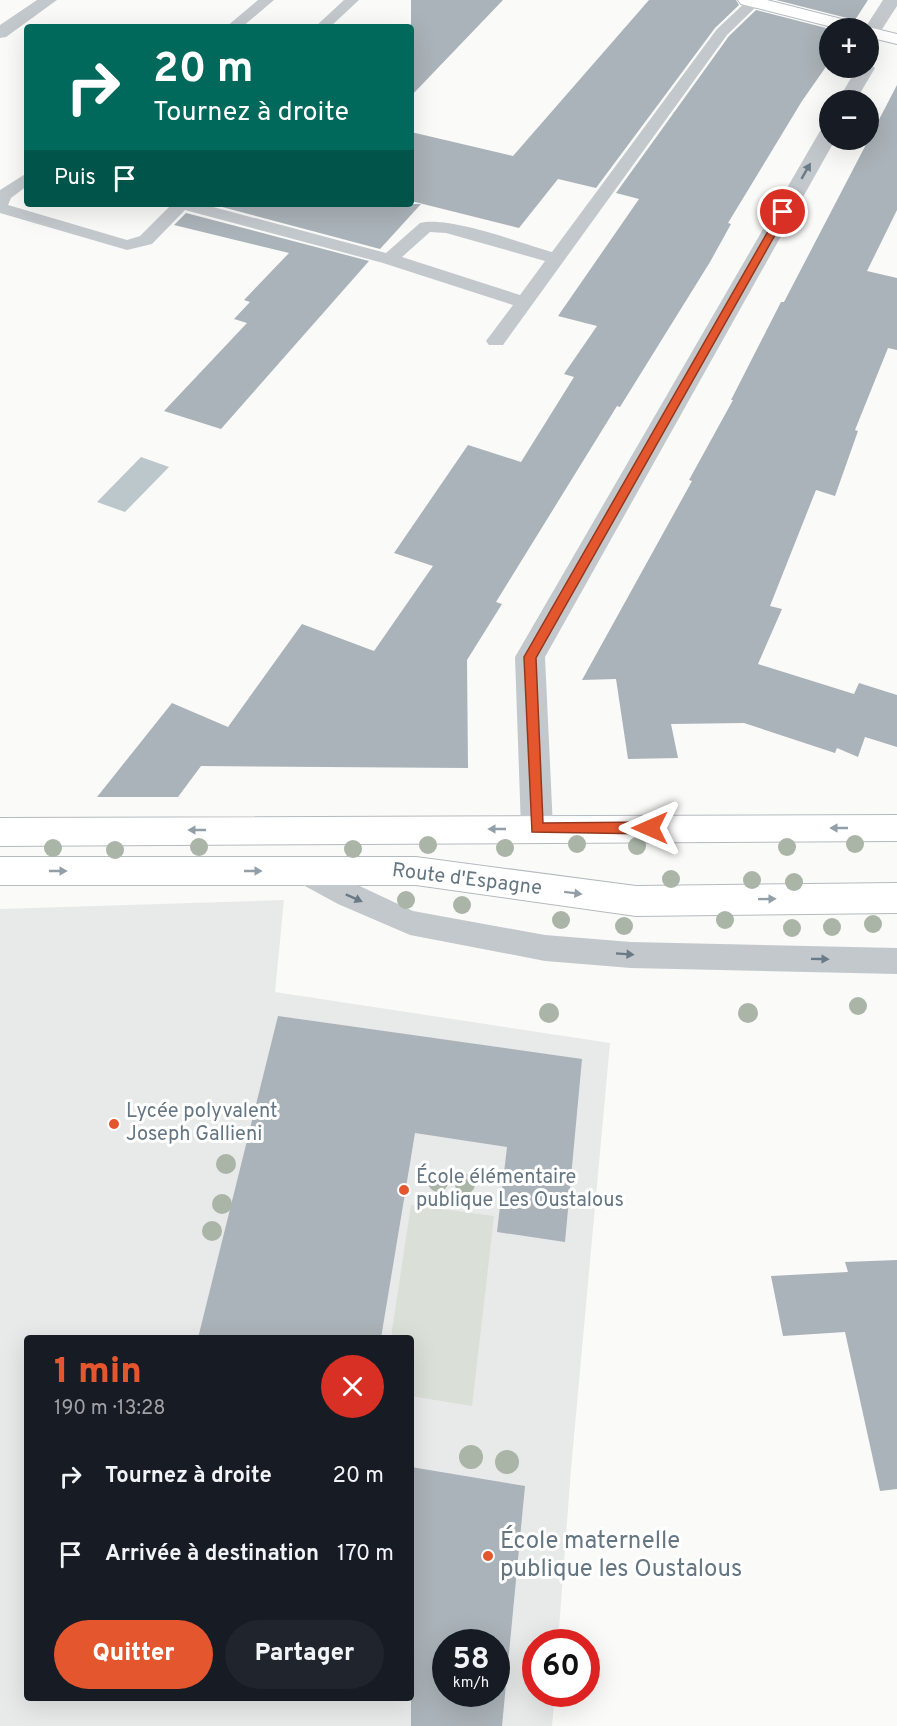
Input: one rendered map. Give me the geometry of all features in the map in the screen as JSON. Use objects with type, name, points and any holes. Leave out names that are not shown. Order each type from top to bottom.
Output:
[{"type":"main road","points":[[750,1],[819,19]]},
{"type":"main road","points":[[0,832],[897,828]]},
{"type":"main road","name":"Route d'Espagne","points":[[0,871],[416,871],[636,901],[897,898]]},
{"type":"street","points":[[0,33],[48,0]]},
{"type":"street","points":[[879,26],[892,0]]},
{"type":"street","points":[[537,828],[530,657],[819,150]]},
{"type":"lane","points":[[237,24],[267,0]]},
{"type":"lane","points":[[325,24],[352,0]]},
{"type":"lane","points":[[496,341],[722,32],[750,1]]},
{"type":"lane","points":[[24,180],[3,196],[0,206],[127,245],[146,240],[179,207]]},
{"type":"lane","points":[[193,207],[389,259],[525,302]]},
{"type":"lane","points":[[389,259],[426,227],[447,228],[557,259]]},
{"type":"lane","points":[[302,871],[348,896],[410,923],[544,948],[631,955],[897,961]]},
{"type":"shaded area","points":[[141,457],[169,467],[125,512],[97,502]]},
{"type":"shaded area","points":[[284,900],[275,992],[610,1043],[571,1469],[559,1629],[522,1629],[522,1707],[554,1707],[552,1726],[0,1726],[0,909]]},
{"type":"shaded area","points":[[411,1205],[494,1216],[472,1406],[414,1396],[414,1335],[391,1335]]},
{"type":"building","points":[[411,0],[503,0],[414,93],[414,24],[411,24]]},
{"type":"building","points":[[649,0],[736,0],[739,5],[715,28],[596,188],[558,179],[519,228],[414,202],[414,133],[513,156]]},
{"type":"building","points":[[776,0],[868,0],[856,18],[847,18]]},
{"type":"building","points":[[756,10],[819,26],[819,77],[728,223],[731,224],[710,262],[620,407],[617,406],[496,602],[502,604],[467,660],[468,768],[201,766],[178,797],[97,797],[172,703],[228,727],[302,624],[374,651],[433,566],[394,553],[468,445],[521,462],[574,377],[564,374],[597,326],[558,316],[639,199],[616,193],[729,36]]},
{"type":"building","points":[[897,85],[897,210],[867,271],[897,278],[897,350],[888,348],[855,430],[858,431],[835,496],[816,490],[770,606],[782,609],[758,664],[854,694],[859,683],[897,695],[897,747],[865,737],[858,757],[837,748],[835,753],[744,723],[671,724],[678,758],[628,759],[616,679],[582,680],[692,481],[689,480],[863,150],[879,150],[879,120]]},
{"type":"building","points":[[414,204],[421,204],[380,249],[222,207],[414,207]]},
{"type":"building","points":[[186,213],[369,261],[221,429],[164,411],[247,323],[234,319],[250,302],[244,300],[289,253],[174,225]]},
{"type":"building","points":[[278,1016],[582,1059],[565,1242],[497,1232],[507,1147],[415,1133],[381,1335],[199,1335]]},
{"type":"building","points":[[897,1260],[897,1489],[880,1491],[845,1332],[783,1336],[771,1276],[848,1272],[845,1262]]},
{"type":"building","points":[[414,1468],[525,1486],[510,1643],[510,1629],[432,1629],[432,1707],[504,1707],[502,1726],[411,1726],[411,1701],[414,1701]]},
{"type":"place","name":"Lycée polyvalent Joseph Gallieni","points":[[114,1124]]},
{"type":"place","name":"École élémentaire publique Les Oustalous","points":[[404,1190]]},
{"type":"place","name":"École maternelle publique les Oustalous","points":[[488,1556]]},
{"type":"route","points":[[650,828],[537,828],[530,657],[783,212]]}]
